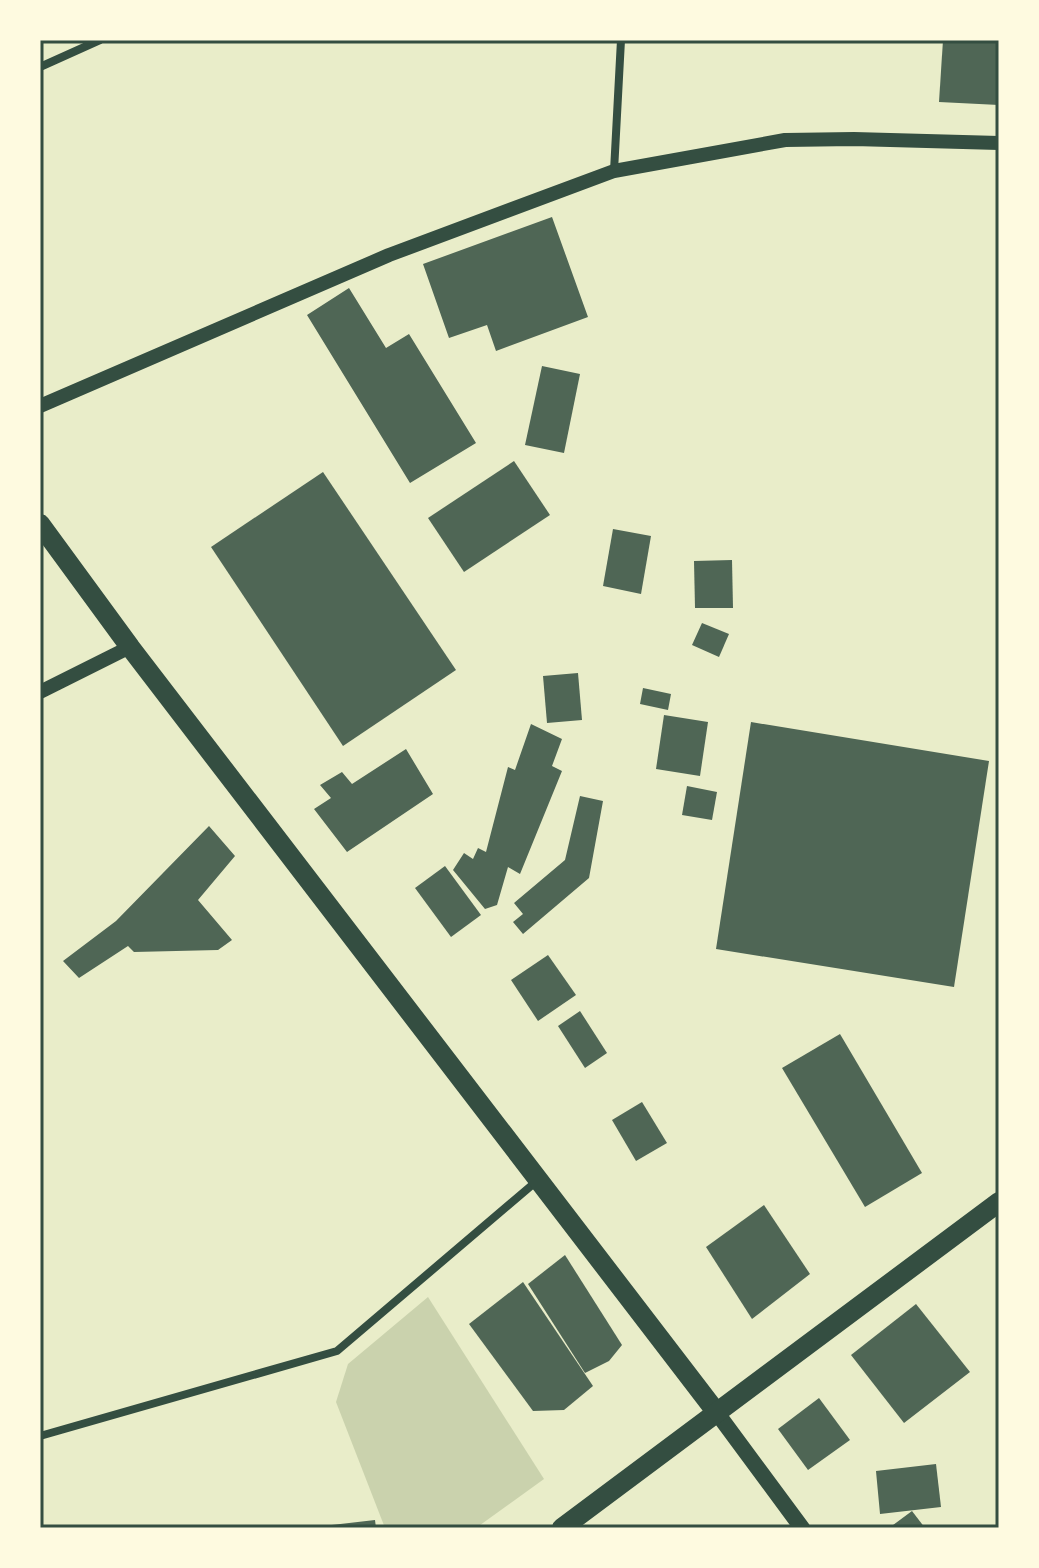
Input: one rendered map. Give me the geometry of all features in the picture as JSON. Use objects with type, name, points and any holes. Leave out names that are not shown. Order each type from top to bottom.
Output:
[{"type":"main road","points":[[40,524],[130,647],[539,1179],[802,1528]]},
{"type":"main road","points":[[562,1528],[999,1202]]},
{"type":"street","points":[[40,67],[100,40]]},
{"type":"street","points":[[614,171],[621,40]]},
{"type":"street","points":[[40,406],[389,255],[614,171],[785,140],[999,143]]},
{"type":"street","points":[[40,692],[130,647]]},
{"type":"street","points":[[40,1436],[337,1351],[539,1179]]},
{"type":"green space","points":[[428,1297],[544,1479],[476,1528],[385,1528],[336,1402],[348,1364]]},
{"type":"building","points":[[943,40],[999,40],[999,105],[939,102]]},
{"type":"building","points":[[552,217],[588,317],[496,351],[487,325],[449,338],[423,264]]},
{"type":"building","points":[[349,288],[386,348],[409,334],[476,443],[410,483],[307,315]]},
{"type":"building","points":[[542,366],[580,374],[564,453],[525,445]]},
{"type":"building","points":[[514,461],[550,515],[464,572],[428,518]]},
{"type":"building","points":[[323,472],[456,670],[343,746],[211,547]]},
{"type":"building","points":[[613,529],[651,536],[641,594],[603,586]]},
{"type":"building","points":[[732,560],[733,608],[695,608],[694,561]]},
{"type":"building","points":[[702,623],[729,634],[719,657],[692,645]]},
{"type":"building","points":[[578,673],[582,720],[547,723],[543,676]]},
{"type":"building","points":[[643,688],[671,694],[668,710],[640,704]]},
{"type":"building","points":[[664,715],[708,722],[700,776],[656,769]]},
{"type":"building","points":[[751,722],[989,761],[954,987],[716,949]]},
{"type":"building","points":[[531,724],[562,739],[552,766],[562,771],[520,874],[508,867],[497,905],[485,909],[453,870],[464,853],[473,859],[478,848],[486,852],[508,767],[515,770]]},
{"type":"building","points":[[406,749],[433,794],[347,852],[314,809],[331,798],[320,785],[342,772],[352,784]]},
{"type":"building","points":[[687,786],[717,792],[712,820],[682,815]]},
{"type":"building","points":[[580,796],[603,801],[589,878],[523,934],[513,922],[523,914],[514,903],[565,860]]},
{"type":"building","points":[[209,826],[235,856],[198,900],[232,940],[218,950],[134,952],[128,946],[79,978],[63,961],[116,921]]},
{"type":"building","points":[[445,866],[481,915],[451,937],[415,888]]},
{"type":"building","points":[[548,955],[576,995],[538,1021],[511,980]]},
{"type":"building","points":[[580,1011],[607,1053],[585,1068],[558,1026]]},
{"type":"building","points":[[840,1034],[922,1173],[865,1207],[782,1068]]},
{"type":"building","points":[[642,1102],[667,1143],[636,1161],[612,1120]]},
{"type":"building","points":[[764,1205],[810,1274],[752,1319],[706,1247]]},
{"type":"building","points":[[565,1255],[622,1345],[609,1361],[585,1373],[528,1284]]},
{"type":"building","points":[[523,1282],[593,1386],[564,1410],[533,1411],[469,1324]]},
{"type":"building","points":[[916,1304],[970,1372],[904,1423],[851,1355]]},
{"type":"building","points":[[819,1398],[850,1440],[808,1470],[778,1429]]},
{"type":"building","points":[[936,1464],[941,1507],[880,1514],[876,1471]]},
{"type":"building","points":[[912,1511],[925,1528],[889,1528]]},
{"type":"building","points":[[375,1520],[376,1528],[323,1528],[323,1526]]}]
